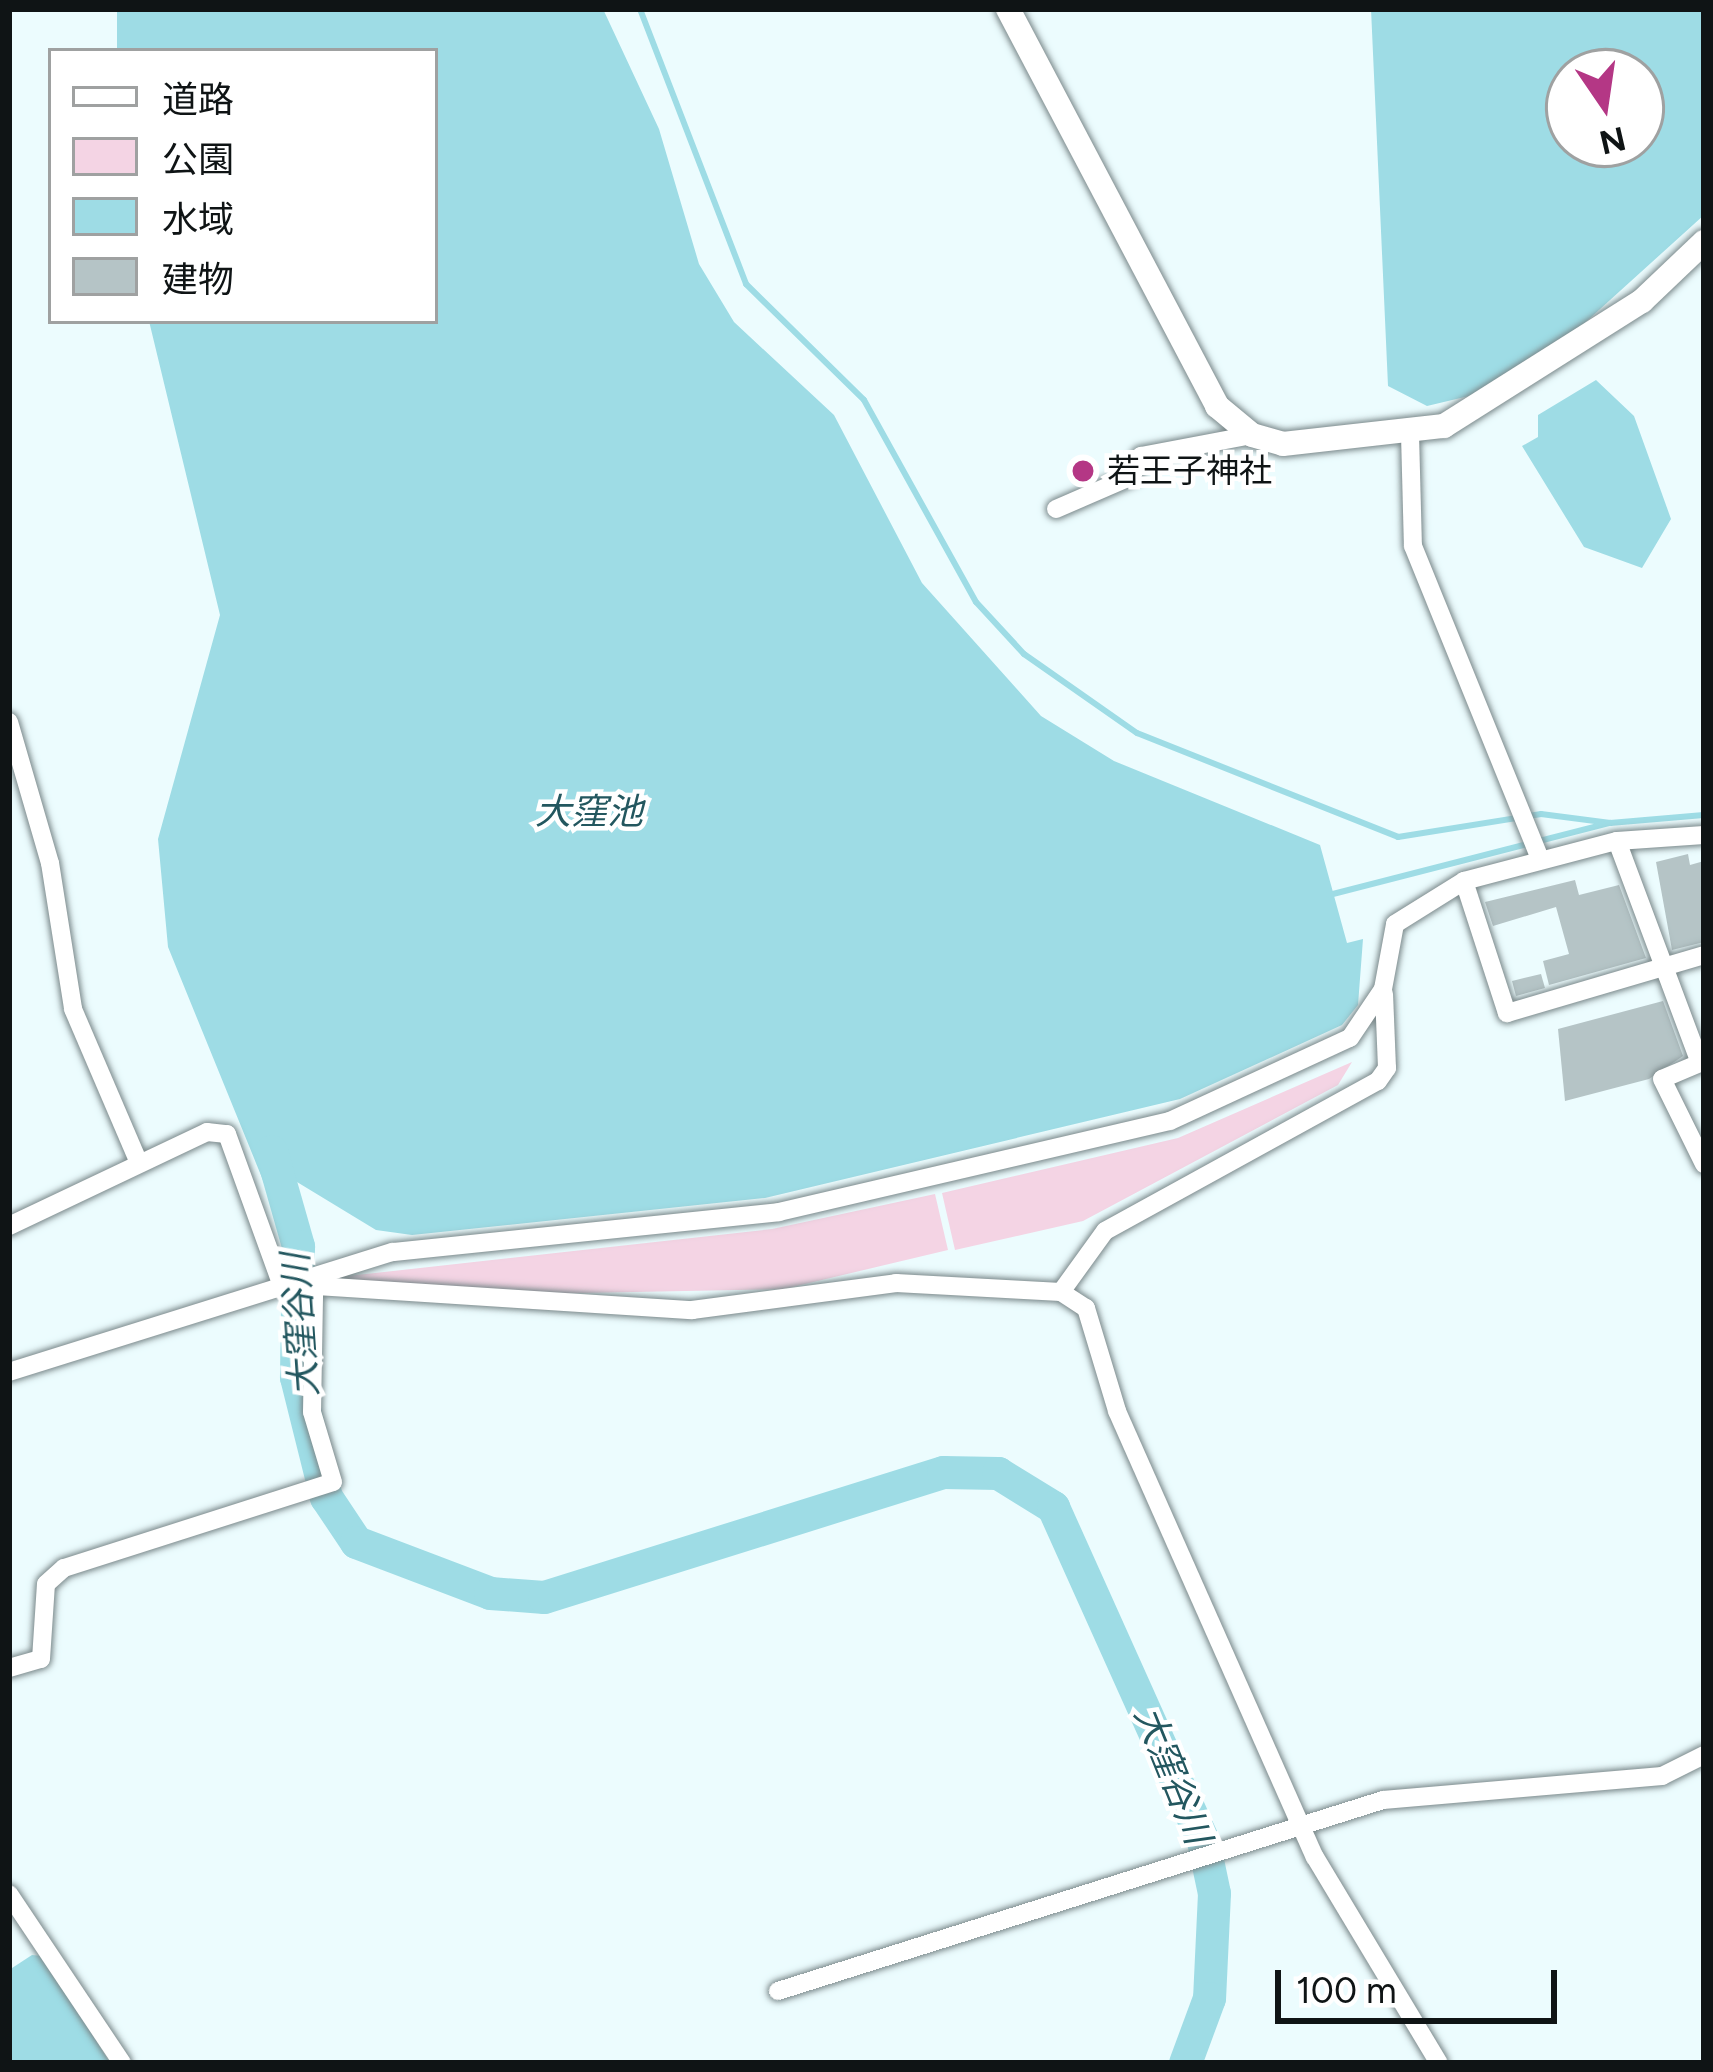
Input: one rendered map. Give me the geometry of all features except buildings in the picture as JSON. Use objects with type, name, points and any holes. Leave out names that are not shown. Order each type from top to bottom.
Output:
[{"type":"street","points":[[1007,9],[1217,406],[1252,435],[1283,444],[1410,434],[1465,417],[1549,366],[1704,242]]},
{"type":"street","points":[[1410,434],[1413,546],[1474,712],[1530,818],[1539,856]]},
{"type":"street","points":[[1056,508],[1132,476],[1141,456],[1252,435]]},
{"type":"street","points":[[9,722],[50,862],[73,1010],[139,1163]]},
{"type":"street","points":[[1061,1292],[1105,1231],[1378,1081],[1388,1068],[1384,989],[1395,924],[1464,881],[1539,856],[1617,841],[1704,835]]},
{"type":"street","points":[[1617,841],[1702,1062],[1663,1078],[1704,1164]]},
{"type":"street","points":[[1464,881],[1507,1013],[1704,955]]},
{"type":"street","points":[[9,1372],[393,1252],[779,1212],[1170,1121],[1327,1054],[1369,1022],[1384,989]]},
{"type":"street","points":[[9,1226],[139,1163],[227,1133],[296,1285],[318,1486],[64,1568],[46,1584],[41,1659],[9,1669]]},
{"type":"street","points":[[296,1285],[692,1310],[896,1283],[1061,1292],[1086,1308],[1117,1411],[1300,1824],[1439,2063]]},
{"type":"street","points":[[778,1991],[1383,1800],[1662,1775],[1704,1755]]},
{"type":"street","points":[[9,1894],[122,2063]]},
{"type":"green space","points":[[1352,1062],[1338,1085],[1083,1221],[955,1250],[942,1193],[1178,1138]]},
{"type":"green space","points":[[935,1194],[948,1250],[784,1289],[529,1294],[321,1279],[772,1229]]},
{"type":"water","name":"大窪池","points":[[117,9],[603,9],[659,129],[699,264],[734,322],[834,415],[922,583],[1041,716],[1114,761],[1320,845],[1347,943],[1363,939],[1358,1005],[1342,1025],[1180,1099],[765,1198],[412,1235],[376,1230],[297,1182],[269,1195],[168,947],[158,839],[220,615],[150,324],[438,324],[438,48],[117,48]]},
{"type":"water","points":[[1371,9],[1704,9],[1704,215],[1578,329],[1490,391],[1427,406],[1388,386]]},
{"type":"water","points":[[1596,380],[1634,416],[1671,519],[1642,568],[1584,547],[1522,446],[1538,437],[1538,415]]},
{"type":"water","points":[[32,1955],[43,1956],[110,2063],[9,2063],[9,1970]]},
{"type":"waterway","points":[[640,9],[746,284],[864,400],[976,602],[1024,654],[1137,733],[1398,837],[1541,814],[1610,823]]},
{"type":"waterway","points":[[1329,895],[1610,823],[1704,815]]},
{"type":"waterway","name":"大窪谷川","points":[[271,1151],[298,1246],[296,1377],[326,1497],[356,1542],[490,1593],[544,1597],[943,1472],[998,1473],[1053,1507],[1203,1841],[1214,1893],[1209,1998],[1185,2063]]},
{"type":"place","name":"若王子神社","points":[[1083,471]]}]
